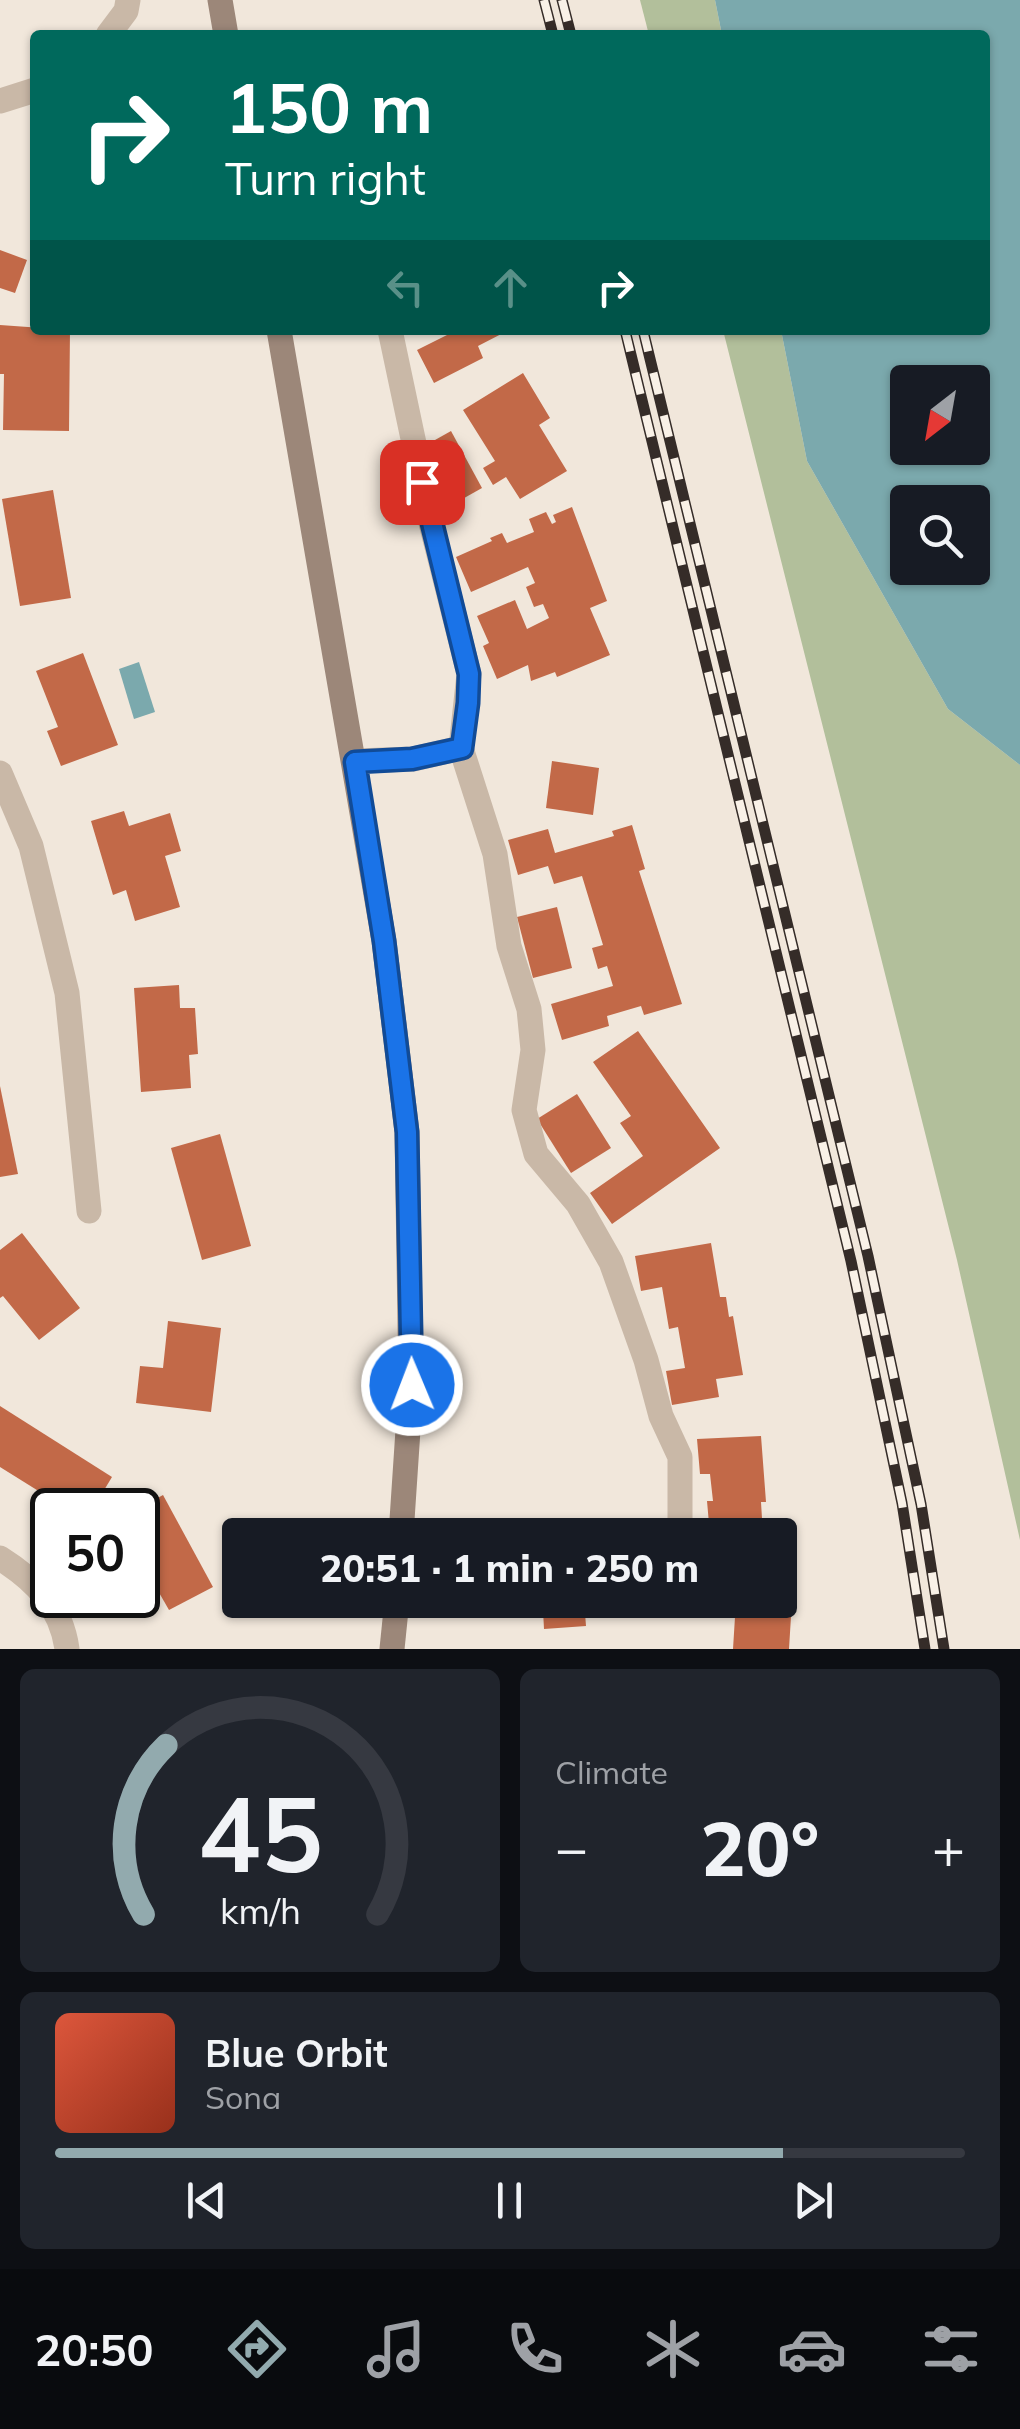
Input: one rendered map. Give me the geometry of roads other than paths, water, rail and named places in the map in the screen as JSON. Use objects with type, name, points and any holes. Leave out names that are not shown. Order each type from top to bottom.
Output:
[{"type":"main road","points":[[220,0],[225,30]]},
{"type":"main road","points":[[280,335],[384,941],[407,1132],[412,1385],[402,1518]]},
{"type":"main road","points":[[392,1649],[395,1618]]},
{"type":"street","points":[[112,30],[126,11],[128,0]]},
{"type":"street","points":[[0,101],[30,92]]},
{"type":"street","points":[[391,335],[430,519],[469,674],[462,748],[495,854],[508,946],[529,1009],[533,1050],[524,1110],[536,1154],[578,1204],[611,1262],[646,1360],[661,1416],[680,1457],[680,1518]]},
{"type":"street","points":[[355,762],[412,759],[462,748]]},
{"type":"street","points":[[0,772],[32,846],[67,992],[89,1211]]},
{"type":"street","points":[[0,1558],[31,1578],[56,1613],[67,1649]]},
{"type":"water","points":[[715,0],[1020,0],[1020,765],[948,709],[807,461],[782,335],[990,335],[990,30],[721,30]]},
{"type":"water","points":[[139,662],[155,712],[134,719],[119,669]]},
{"type":"railway","points":[[544,0],[552,30]]},
{"type":"railway","points":[[562,0],[570,30]]},
{"type":"railway","points":[[626,335],[851,1261],[902,1503],[925,1649]]},
{"type":"railway","points":[[644,335],[868,1256],[921,1504],[944,1649]]}]
